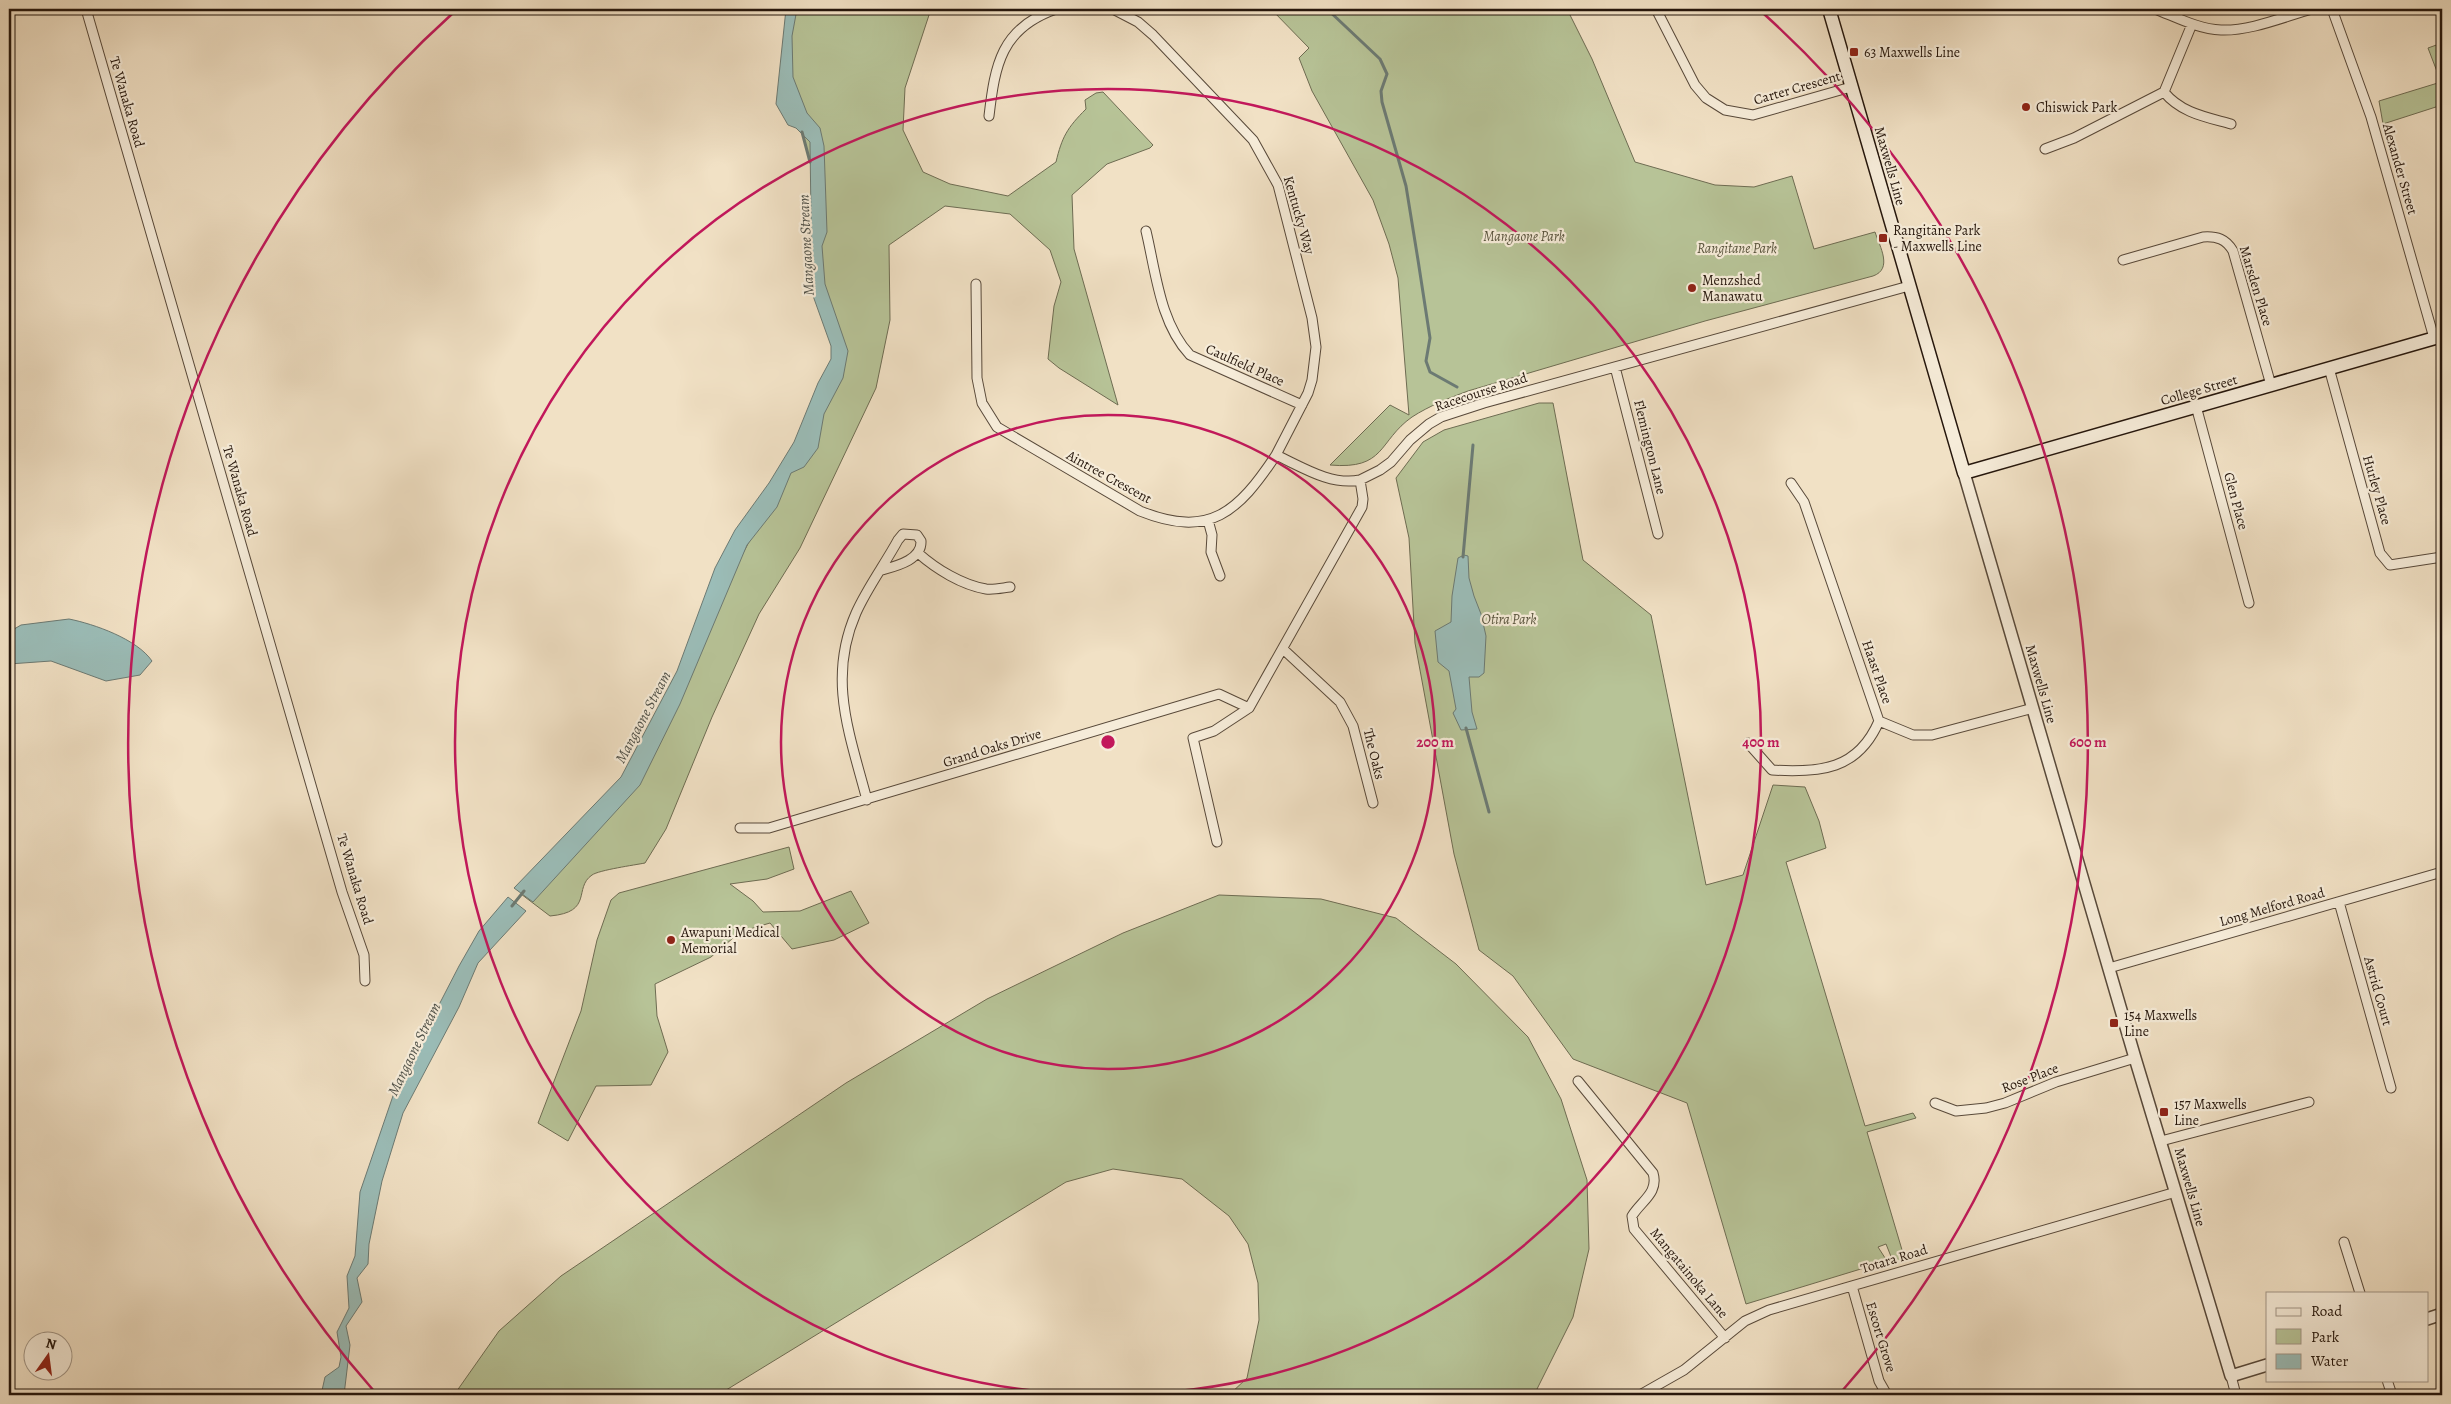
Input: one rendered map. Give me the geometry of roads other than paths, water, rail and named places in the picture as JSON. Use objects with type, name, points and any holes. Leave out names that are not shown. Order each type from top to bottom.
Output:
[{"type":"main road","name":"Maxwells Line","points":[[1829,9],[1964,473]]},
{"type":"main road","name":"College Street","points":[[1964,473],[2438,337]]},
{"type":"street","name":"Te Wanaka Road","points":[[86,9],[342,892],[364,955],[365,981]]},
{"type":"street","points":[[989,116],[998,61],[1006,47],[1029,23],[1043,13],[1056,9]]},
{"type":"street","name":"Kentucky Way","points":[[1113,9],[1138,22],[1153,35],[1253,140],[1271,170],[1282,202],[1315,333],[1316,355],[1312,380],[1302,405],[1276,455]]},
{"type":"street","name":"Carter Crescent","points":[[1656,9],[1695,85],[1706,98],[1725,110],[1754,116],[1851,87]]},
{"type":"street","points":[[2155,9],[2192,24],[2221,30],[2248,27],[2312,9]]},
{"type":"street","name":"Alexander Street","points":[[2332,9],[2370,117],[2438,337]]},
{"type":"street","points":[[2045,150],[2074,138],[2164,92],[2192,24]]},
{"type":"street","points":[[2164,92],[2174,104],[2196,114],[2231,124]]},
{"type":"street","name":"Caulfield Place","points":[[1146,231],[1168,322],[1178,342],[1190,355],[1205,363],[1302,405]]},
{"type":"street","name":"Marsden Place","points":[[2123,260],[2203,237],[2214,236],[2229,244],[2233,251],[2270,385]]},
{"type":"street","name":"Aintree Crescent","points":[[976,284],[977,378],[982,403],[997,427],[1140,511],[1159,519],[1179,522],[1208,520],[1220,516],[1236,506],[1276,455]]},
{"type":"street","name":"Racecourse Road","points":[[1360,480],[1391,462],[1418,432],[1441,417],[1484,402],[1909,286]]},
{"type":"street","name":"Flemington Lane","points":[[1615,366],[1658,534]]},
{"type":"street","name":"Hurley Place","points":[[2328,368],[2380,553],[2390,565],[2442,557]]},
{"type":"street","name":"Glen Place","points":[[2196,406],[2249,603]]},
{"type":"street","points":[[1217,842],[1193,738],[1214,731],[1249,708],[1362,507],[1363,499],[1360,480],[1350,482],[1326,478],[1276,455]]},
{"type":"street","name":"Maxwells Line","points":[[1964,473],[2135,1058],[2236,1395]]},
{"type":"street","name":"Haast Place","points":[[1791,483],[1804,502],[1879,721],[1913,735],[1932,735],[2033,708]]},
{"type":"street","points":[[1208,520],[1212,534],[1211,552],[1220,576]]},
{"type":"street","points":[[867,800],[845,718],[841,675],[844,655],[857,612],[882,570],[904,534],[917,535],[922,541],[922,546],[918,553],[904,563],[882,570]]},
{"type":"street","points":[[918,553],[927,561],[957,579],[987,589],[1010,588]]},
{"type":"street","name":"The Oaks","points":[[1283,649],[1340,702],[1353,726],[1373,803]]},
{"type":"street","name":"Grand Oaks Drive","points":[[740,828],[769,828],[1219,694],[1249,708]]},
{"type":"street","points":[[1748,743],[1772,770],[1805,772],[1834,766],[1854,756],[1870,741],[1879,721]]},
{"type":"street","name":"Long Melford Road","points":[[2109,968],[2442,872]]},
{"type":"street","name":"Astrid Court","points":[[2339,902],[2391,1088]]},
{"type":"street","name":"Rose Place","points":[[1935,1103],[1956,1111],[1986,1108],[2005,1103],[2056,1082],[2135,1058]]},
{"type":"street","name":"Mangatainoka Lane","points":[[1578,1081],[1654,1173],[1655,1180],[1650,1196],[1632,1216],[1634,1229],[1725,1338]]},
{"type":"street","points":[[2161,1141],[2309,1102]]},
{"type":"street","name":"Totara Road","points":[[1640,1395],[1684,1370],[1745,1321],[1769,1310],[2176,1192]]},
{"type":"street","points":[[2344,1242],[2360,1292]]},
{"type":"street","name":"Escort Grove","points":[[1852,1286],[1879,1381],[1888,1395]]},
{"type":"street","points":[[2428,1319],[2442,1314]]},
{"type":"street","points":[[2231,1376],[2266,1365]]},
{"type":"street","points":[[2388,1382],[2392,1395]]},
{"type":"water","points":[[786,9],[797,9],[792,36],[793,77],[807,113],[820,128],[824,146],[827,232],[822,246],[825,284],[848,351],[843,378],[824,414],[818,448],[804,467],[791,473],[777,507],[747,545],[680,704],[640,785],[533,902],[514,888],[621,777],[677,671],[715,568],[735,530],[769,483],[794,442],[818,383],[831,359],[831,346],[812,293],[810,142],[796,128],[788,125],[776,104]]},
{"type":"water","points":[[1464,555],[1468,556],[1469,578],[1486,636],[1484,673],[1479,677],[1469,677],[1472,712],[1477,729],[1461,730],[1453,713],[1456,709],[1449,671],[1438,662],[1435,631],[1451,622],[1452,596],[1458,558]]},
{"type":"water","points":[[69,619],[126,639],[145,653],[152,661],[140,675],[106,681],[51,661],[9,664],[9,632],[21,625]]},
{"type":"water","points":[[508,897],[526,911],[478,963],[459,1007],[403,1113],[382,1181],[369,1244],[368,1264],[357,1278],[362,1302],[346,1326],[350,1345],[344,1395],[321,1395],[325,1377],[339,1367],[341,1357],[337,1332],[349,1308],[347,1276],[355,1256],[360,1192],[395,1090],[479,931]]},
{"type":"waterway","points":[[1327,9],[1380,59],[1387,74],[1381,91],[1382,102],[1406,186],[1430,338],[1426,361],[1430,372],[1457,387]]},
{"type":"waterway","name":"Mangaone Stream","points":[[802,132],[810,162]]},
{"type":"waterway","points":[[1463,557],[1473,445]]},
{"type":"waterway","points":[[1466,728],[1489,812]]},
{"type":"waterway","name":"Mangaone Stream","points":[[512,906],[524,891]]},
{"type":"place","name":"63 Maxwells Line","points":[[1854,52]]},
{"type":"place","name":"Chiswick Park","points":[[2026,107]]},
{"type":"place","name":"Rangitāne Park - Maxwells Line","points":[[1883,238]]},
{"type":"place","name":"Menzshed Manawatu","points":[[1692,288]]},
{"type":"place","name":"Awapuni Medical Memorial","points":[[671,940]]},
{"type":"place","name":"154 Maxwells Line","points":[[2114,1023]]},
{"type":"place","name":"157 Maxwells Line","points":[[2164,1112]]},
{"type":"park label","name":"Mangaone Park","points":[[1524,236]]},
{"type":"park label","name":"Rangitane Park","points":[[1737,248]]},
{"type":"park label","name":"Otira Park","points":[[1509,619]]}]
